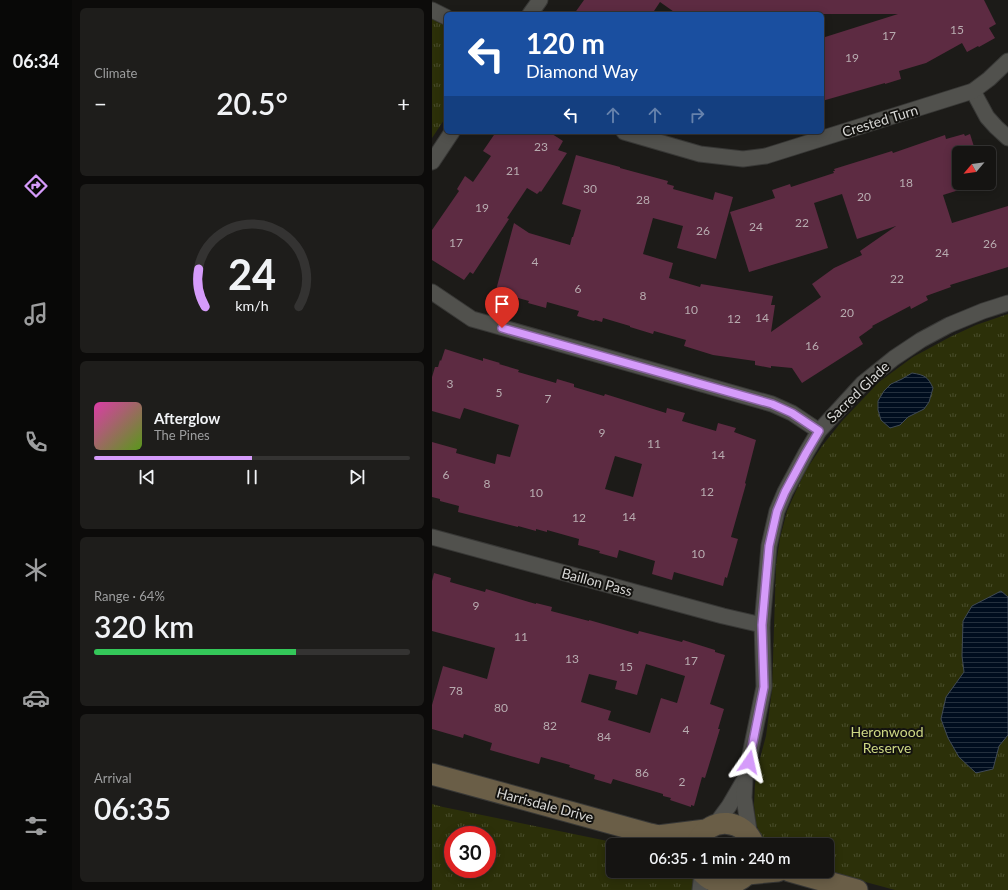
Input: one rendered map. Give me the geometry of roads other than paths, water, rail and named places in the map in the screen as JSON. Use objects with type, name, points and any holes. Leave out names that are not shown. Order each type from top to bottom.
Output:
[{"type":"street","points":[[531,12],[540,0]]},
{"type":"street","points":[[432,10],[444,16]]},
{"type":"street","name":"Crested Turn","points":[[631,134],[700,154],[743,159],[754,158],[772,154],[973,91],[989,79],[1008,61]]},
{"type":"street","points":[[973,91],[987,116],[1008,138]]},
{"type":"street","points":[[432,162],[451,134]]},
{"type":"street","points":[[432,292],[472,319],[772,404],[792,413],[819,431]]},
{"type":"street","name":"Sacred Glade","points":[[751,838],[744,798],[745,779],[764,687],[762,625],[769,546],[777,511],[785,492],[819,431],[863,384],[894,358],[921,340],[949,325],[983,311],[1008,303]]},
{"type":"street","name":"Baillon Pass","points":[[432,537],[722,616],[762,625]]},
{"type":"street","name":"Harrisdale Drive","points":[[432,774],[659,838]]},
{"type":"street","name":"Sacred Glade","points":[[706,833],[729,806],[745,779]]},
{"type":"street","name":"Harrisdale Drive","points":[[677,838],[706,833],[724,823],[733,824],[741,828],[749,838]]},
{"type":"street","points":[[710,878],[714,881],[723,883],[740,879]]},
{"type":"street","points":[[814,878],[858,890]]},
{"type":"water","points":[[912,373],[926,377],[931,384],[933,388],[929,402],[924,409],[908,417],[900,425],[890,428],[881,420],[878,410],[878,401],[884,391],[891,384]]},
{"type":"water","points":[[1001,591],[1008,597],[1008,735],[999,746],[993,769],[976,773],[959,757],[948,738],[941,719],[946,697],[964,672],[962,656],[963,621],[972,606]]},
{"type":"park label","name":"Heronwood Reserve","points":[[887,740]]}]
